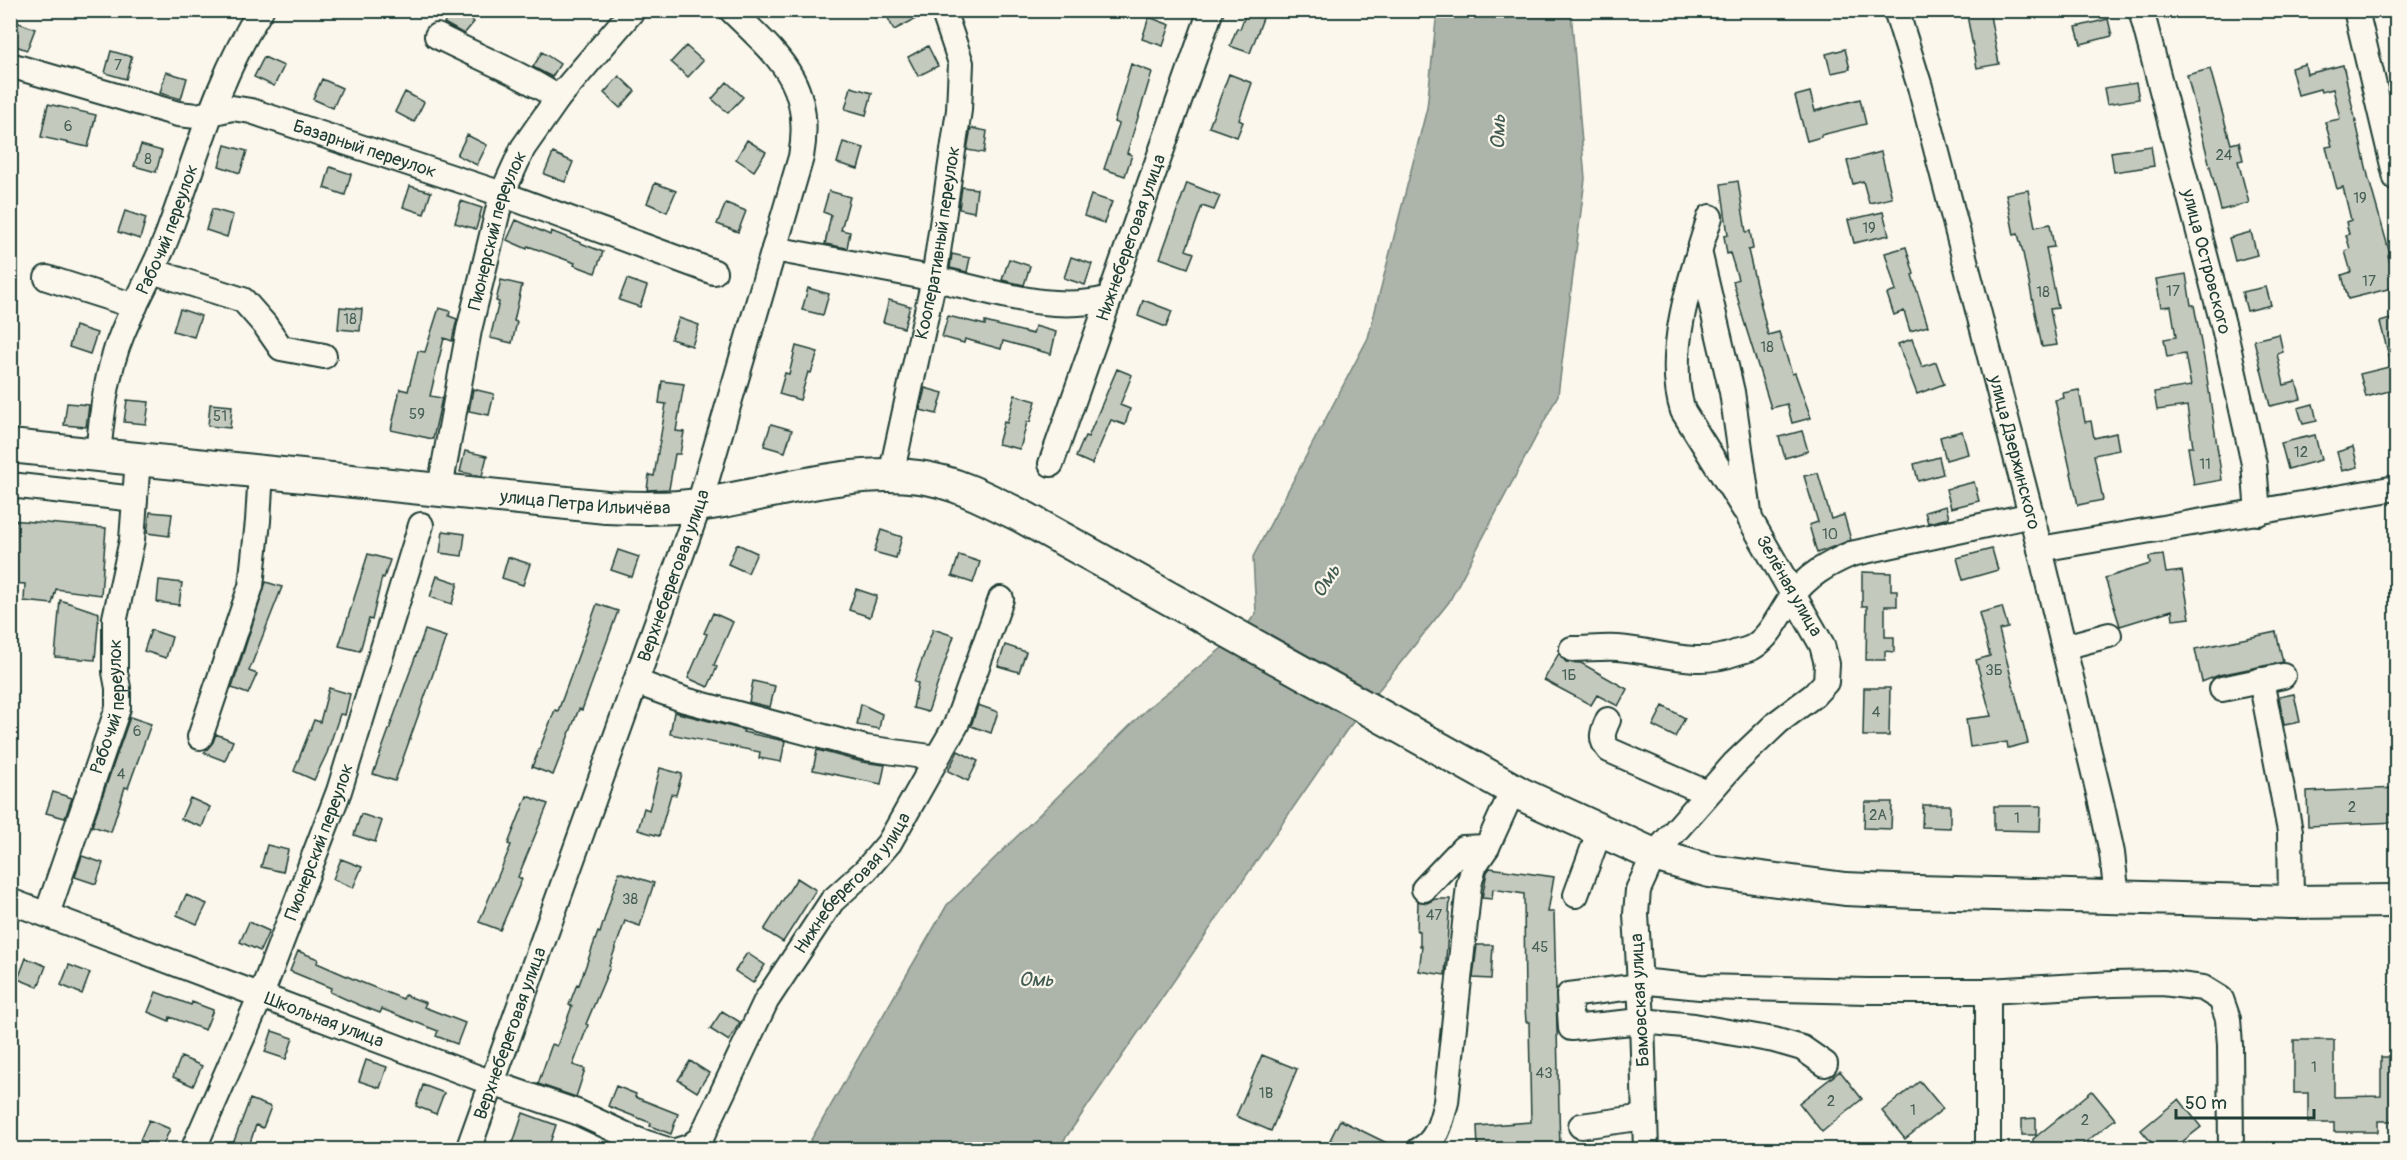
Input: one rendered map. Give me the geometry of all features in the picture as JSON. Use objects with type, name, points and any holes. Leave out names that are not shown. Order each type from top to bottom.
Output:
[{"type":"main road","name":"улица Петра Ильичёва","points":[[10,446],[440,488],[606,507],[657,509],[699,505],[809,484],[891,475],[919,477],[949,483],[972,492],[1134,578],[1513,790],[1654,855],[1709,871],[1845,889],[2291,902],[2397,901]]},
{"type":"street","name":"Рабочий переулок","points":[[98,455],[109,372],[122,335],[153,271],[210,114],[226,77],[261,10]]},
{"type":"street","name":"Пионерский переулок","points":[[440,488],[469,330],[502,194],[523,148],[558,98],[633,10]]},
{"type":"street","name":"Верхнебереговая улица","points":[[468,1149],[699,505],[801,157],[805,136],[804,115],[799,94],[780,58],[731,10]]},
{"type":"street","name":"Кооперативный переулок","points":[[891,475],[934,279],[959,110],[961,63],[944,10]]},
{"type":"street","name":"Нижнебереговая улица","points":[[1051,464],[1211,10]]},
{"type":"street","name":"улица Дзержинского","points":[[1896,10],[1920,87],[2032,515],[2110,843],[2117,898]]},
{"type":"street","name":"улица Островского","points":[[2141,10],[2224,328],[2254,464],[2258,513]]},
{"type":"street","points":[[2356,10],[2397,178]]},
{"type":"street","points":[[437,36],[530,79],[558,98]]},
{"type":"street","name":"Базарный переулок","points":[[10,65],[178,114],[210,114],[232,108],[251,111],[502,194],[714,272]]},
{"type":"street","points":[[1710,217],[1683,312],[1676,375],[1678,394],[1683,411],[1750,519]]},
{"type":"street","points":[[774,249],[934,279],[1039,303],[1072,305],[1110,297]]},
{"type":"street","name":"Зелёная улица","points":[[1654,855],[1734,764],[1826,682],[1827,664],[1822,645],[1750,519],[1732,392],[1699,251]]},
{"type":"street","points":[[153,271],[243,300],[266,325],[281,348],[324,356]]},
{"type":"street","points":[[47,278],[135,306]]},
{"type":"street","name":"Рабочий переулок","points":[[47,914],[118,708],[115,618],[132,540],[138,458]]},
{"type":"street","points":[[200,737],[251,586],[261,471]]},
{"type":"street","points":[[10,485],[135,499]]},
{"type":"street","points":[[2040,549],[2397,488]]},
{"type":"street","points":[[1572,649],[1618,648],[1698,660],[1722,658],[1753,647],[1777,621],[1793,596],[1809,578],[1827,565],[1851,554],[2032,515]]},
{"type":"street","name":"Пионерский переулок","points":[[193,1149],[261,995],[339,791],[421,525]]},
{"type":"street","name":"Нижнебереговая улица","points":[[679,1149],[689,1147],[701,1138],[766,1001],[832,901],[865,871],[889,843],[959,716],[1001,599]]},
{"type":"street","points":[[2064,647],[2109,635]]},
{"type":"street","points":[[2222,689],[2272,678],[2290,831],[2291,902]]},
{"type":"street","points":[[636,682],[685,700],[866,748],[937,758]]},
{"type":"street","points":[[1608,720],[1602,732],[1602,741],[1609,750],[1707,793]]},
{"type":"street","points":[[1419,1149],[1426,1146],[1439,1130],[1446,1102],[1469,885],[1474,866],[1487,847],[1513,790]]},
{"type":"street","points":[[1576,895],[1600,830]]},
{"type":"street","points":[[1424,889],[1463,848],[1487,847]]},
{"type":"street","name":"Бамовская улица","points":[[1646,1149],[1642,1021],[1635,914],[1638,890],[1654,855]]},
{"type":"street","name":"Школьная улица","points":[[10,902],[492,1083],[577,1112],[635,1145]]},
{"type":"street","points":[[1825,1064],[1802,1048],[1774,1040],[1694,1026],[1642,1021],[1571,1028],[1569,995],[1640,984],[1867,991],[1988,991],[2163,983],[2203,988],[2221,999],[2228,1019],[2231,1149]]},
{"type":"street","points":[[1988,991],[1988,1149]]},
{"type":"street","points":[[1581,1126],[1645,1117]]},
{"type":"street","points":[[635,1145],[668,1149]]},
{"type":"water","name":"Омь","points":[[1437,11],[1571,11],[1585,179],[1558,395],[1449,602],[1346,731],[1058,1149],[805,1150],[947,905],[1150,706],[1242,632],[1256,613],[1253,557],[1368,338],[1427,108]]},
{"type":"building","points":[[455,10],[461,10],[474,22],[464,34],[444,23]]},
{"type":"building","points":[[884,10],[929,10],[929,12],[894,30]]},
{"type":"building","points":[[1247,10],[1266,10],[1250,53],[1230,46]]},
{"type":"building","points":[[1966,10],[1989,10],[1999,64],[1977,68]]},
{"type":"building","points":[[1149,17],[1170,25],[1163,46],[1142,39]]},
{"type":"building","points":[[2108,19],[2112,36],[2081,44],[2076,27]]},
{"type":"building","points":[[14,21],[35,29],[27,50],[10,44],[10,30]]},
{"type":"building","points":[[686,46],[703,61],[688,77],[671,62]]},
{"type":"building","points":[[928,46],[938,66],[918,76],[908,57]]},
{"type":"building","points":[[1845,49],[1850,69],[1831,73],[1826,54]]},
{"type":"building","points":[[111,51],[132,57],[126,79],[105,73]]},
{"type":"building","points":[[542,52],[560,64],[552,77],[533,67]]},
{"type":"building","points":[[264,57],[284,66],[274,86],[254,77]]},
{"type":"building","points":[[1131,64],[1152,72],[1127,153],[1132,155],[1125,176],[1104,169],[1119,124],[1114,122]]},
{"type":"building","points":[[2305,64],[2307,74],[2343,65],[2369,180],[2390,254],[2388,255],[2396,287],[2348,299],[2342,275],[2351,272],[2345,251],[2350,249],[2346,235],[2349,234],[2346,222],[2351,220],[2343,187],[2337,189],[2326,147],[2332,146],[2325,122],[2340,119],[2333,89],[2321,92],[2320,89],[2298,95],[2291,68]]},
{"type":"building","points":[[2210,69],[2231,144],[2239,142],[2243,160],[2238,161],[2249,203],[2221,210],[2187,75]]},
{"type":"building","points":[[166,72],[187,78],[181,99],[160,93]]},
{"type":"building","points":[[1229,74],[1252,83],[1239,120],[1243,122],[1237,137],[1209,127]]},
{"type":"building","points":[[619,76],[635,91],[620,108],[604,93]]},
{"type":"building","points":[[322,79],[342,88],[333,108],[313,99]]},
{"type":"building","points":[[727,82],[743,97],[728,113],[712,99]]},
{"type":"building","points":[[2136,83],[2139,99],[2107,104],[2104,88]]},
{"type":"building","points":[[851,87],[872,93],[866,115],[845,109]]},
{"type":"building","points":[[405,92],[424,102],[414,122],[395,112]]},
{"type":"building","points":[[1810,92],[1815,111],[1860,99],[1866,124],[1821,135],[1821,137],[1807,141],[1795,96]]},
{"type":"building","points":[[48,104],[96,115],[88,147],[41,137]]},
{"type":"building","points":[[971,128],[987,131],[984,153],[967,150]]},
{"type":"building","points":[[467,135],[487,145],[477,165],[457,155]]},
{"type":"building","points":[[747,140],[766,152],[754,171],[736,159]]},
{"type":"building","points":[[843,142],[864,148],[858,169],[837,163]]},
{"type":"building","points":[[141,145],[162,151],[156,172],[134,166]]},
{"type":"building","points":[[225,145],[247,151],[240,173],[219,166]]},
{"type":"building","points":[[2151,146],[2154,166],[2114,172],[2111,152]]},
{"type":"building","points":[[1881,152],[1892,198],[1869,203],[1863,181],[1853,184],[1847,161]]},
{"type":"building","points":[[553,153],[573,162],[565,182],[544,174]]},
{"type":"building","points":[[330,167],[351,174],[345,195],[324,188]]},
{"type":"building","points":[[1738,181],[1746,232],[1750,231],[1753,249],[1748,250],[1768,335],[1779,332],[1792,374],[1795,373],[1811,418],[1792,423],[1787,404],[1771,408],[1743,318],[1733,281],[1738,279],[1730,253],[1727,254],[1724,236],[1728,235],[1721,184]]},
{"type":"building","points":[[655,183],[676,191],[667,212],[647,203]]},
{"type":"building","points":[[1187,183],[1220,196],[1214,210],[1202,206],[1186,250],[1194,253],[1188,268],[1160,258]]},
{"type":"building","points":[[410,186],[431,192],[424,214],[403,207]]},
{"type":"building","points":[[962,187],[977,189],[974,212],[959,209]]},
{"type":"building","points":[[2028,190],[2035,227],[2050,224],[2054,247],[2046,248],[2058,308],[2050,309],[2057,345],[2042,347],[2023,253],[2018,234],[2014,235],[2006,194]]},
{"type":"building","points":[[829,191],[850,197],[841,230],[850,232],[847,248],[825,244],[831,215],[823,212]]},
{"type":"building","points":[[1091,195],[1112,202],[1104,223],[1084,216]]},
{"type":"building","points":[[461,201],[482,208],[476,229],[455,223]]},
{"type":"building","points":[[726,203],[746,211],[738,232],[717,224]]},
{"type":"building","points":[[212,209],[233,215],[227,237],[206,230]]},
{"type":"building","points":[[125,211],[146,218],[140,239],[118,232]]},
{"type":"building","points":[[1883,212],[1889,235],[1854,243],[1848,220]]},
{"type":"building","points":[[516,220],[550,235],[551,231],[603,252],[595,273],[574,265],[575,263],[528,246],[527,249],[507,240]]},
{"type":"building","points":[[2251,232],[2257,255],[2235,261],[2229,238]]},
{"type":"building","points":[[1906,247],[1928,326],[1910,331],[1904,311],[1894,315],[1887,294],[1896,291],[1885,253]]},
{"type":"building","points":[[952,254],[970,258],[967,272],[950,268]]},
{"type":"building","points":[[1071,257],[1092,264],[1085,285],[1064,278]]},
{"type":"building","points":[[1009,259],[1030,266],[1024,285],[1002,280]]},
{"type":"building","points":[[2186,274],[2205,364],[2222,480],[2194,485],[2188,447],[2193,447],[2187,406],[2157,410],[2154,392],[2191,386],[2185,354],[2167,357],[2164,339],[2176,337],[2171,306],[2161,307],[2156,279]]},
{"type":"building","points":[[627,279],[647,286],[640,307],[619,300]]},
{"type":"building","points":[[501,280],[522,285],[512,343],[490,338],[499,302],[496,301]]},
{"type":"building","points":[[2266,287],[2271,305],[2247,311],[2242,292]]},
{"type":"building","points":[[808,288],[829,294],[823,315],[802,310]]},
{"type":"building","points":[[889,300],[910,306],[904,328],[883,322]]},
{"type":"building","points":[[1143,300],[1172,311],[1166,327],[1138,316]]},
{"type":"building","points":[[340,307],[362,309],[360,331],[338,329]]},
{"type":"building","points":[[439,308],[450,311],[449,316],[457,319],[452,341],[444,338],[430,396],[442,398],[433,439],[391,430],[400,389],[408,391],[418,351],[425,352]]},
{"type":"building","points":[[180,309],[201,316],[194,337],[173,331]]},
{"type":"building","points":[[948,316],[1033,334],[1035,326],[1056,332],[1051,354],[1003,341],[1001,349],[965,339],[964,343],[942,337]]},
{"type":"building","points":[[2397,317],[2397,364],[2391,364],[2380,322]]},
{"type":"building","points":[[679,318],[699,325],[692,346],[671,339]]},
{"type":"building","points":[[75,326],[97,333],[90,354],[69,347]]},
{"type":"building","points":[[2279,334],[2283,352],[2277,354],[2284,385],[2296,382],[2301,399],[2270,406],[2254,340]]},
{"type":"building","points":[[1912,339],[1922,367],[1936,362],[1944,384],[1917,394],[1898,344]]},
{"type":"building","points":[[796,346],[818,352],[811,373],[808,372],[800,400],[779,394],[785,373],[789,374]]},
{"type":"building","points":[[2397,365],[2397,389],[2366,397],[2360,374]]},
{"type":"building","points":[[1117,369],[1132,375],[1120,405],[1130,409],[1125,425],[1111,420],[1092,464],[1076,457],[1085,436],[1088,437]]},
{"type":"building","points":[[662,381],[684,384],[676,431],[684,432],[680,454],[675,454],[669,489],[647,490],[649,475],[654,476],[666,404],[659,403]]},
{"type":"building","points":[[925,388],[943,393],[937,414],[920,410]]},
{"type":"building","points":[[473,389],[494,394],[489,415],[469,411]]},
{"type":"building","points":[[2079,390],[2085,422],[2091,421],[2094,438],[2116,433],[2119,450],[2094,455],[2103,500],[2078,505],[2055,400],[2064,398],[2063,393]]},
{"type":"building","points":[[1015,395],[1036,401],[1030,422],[1027,422],[1020,449],[998,444]]},
{"type":"building","points":[[127,400],[149,402],[146,424],[124,422]]},
{"type":"building","points":[[67,403],[89,405],[86,427],[64,425]]},
{"type":"building","points":[[210,404],[232,406],[230,428],[208,426]]},
{"type":"building","points":[[2313,404],[2317,421],[2303,424],[2298,408]]},
{"type":"building","points":[[771,424],[792,430],[785,452],[764,446]]},
{"type":"building","points":[[1802,431],[1808,451],[1785,458],[1779,437]]},
{"type":"building","points":[[1962,431],[1968,454],[1946,460],[1940,437]]},
{"type":"building","points":[[2315,435],[2321,460],[2288,469],[2281,443]]},
{"type":"building","points":[[2353,447],[2358,467],[2342,471],[2337,452]]},
{"type":"building","points":[[465,451],[487,456],[482,476],[460,472]]},
{"type":"building","points":[[1939,457],[1943,474],[1918,481],[1914,464]]},
{"type":"building","points":[[1818,473],[1831,519],[1844,515],[1851,540],[1817,553],[1809,525],[1818,522],[1804,476]]},
{"type":"building","points":[[1974,482],[1979,501],[1951,508],[1946,489]]},
{"type":"building","points":[[1946,506],[1949,518],[1928,523],[1925,512]]},
{"type":"building","points":[[150,512],[172,514],[169,536],[147,533]]},
{"type":"building","points":[[10,520],[106,528],[101,595],[56,589],[52,604],[24,601],[25,584],[10,583]]},
{"type":"building","points":[[881,530],[902,537],[896,558],[874,552]]},
{"type":"building","points":[[443,531],[465,534],[462,556],[440,553]]},
{"type":"building","points":[[737,544],[757,553],[748,573],[728,564]]},
{"type":"building","points":[[1992,549],[1998,570],[1963,580],[1957,558]]},
{"type":"building","points":[[618,550],[639,557],[632,577],[611,570]]},
{"type":"building","points":[[368,554],[390,560],[384,578],[382,577],[372,620],[369,619],[360,651],[339,646]]},
{"type":"building","points":[[959,555],[980,562],[973,583],[952,576]]},
{"type":"building","points":[[2163,555],[2166,573],[2182,571],[2190,618],[2173,620],[2172,610],[2120,626],[2105,578],[2150,564],[2149,557]]},
{"type":"building","points":[[508,557],[530,564],[523,585],[502,578]]},
{"type":"building","points":[[1862,572],[1891,573],[1891,590],[1897,590],[1897,606],[1885,606],[1885,637],[1894,637],[1894,652],[1885,651],[1885,660],[1866,660],[1867,606],[1862,606]]},
{"type":"building","points":[[437,576],[458,583],[452,604],[430,597]]},
{"type":"building","points":[[159,580],[182,583],[179,605],[157,602]]},
{"type":"building","points":[[266,582],[282,587],[249,671],[257,674],[248,694],[232,688]]},
{"type":"building","points":[[856,589],[877,596],[870,617],[849,610]]},
{"type":"building","points":[[60,600],[99,613],[95,660],[55,657]]},
{"type":"building","points":[[597,604],[618,611],[582,710],[579,709],[553,775],[532,767],[555,710],[558,711]]},
{"type":"building","points":[[2002,607],[2008,628],[1999,630],[2028,743],[2008,748],[2007,742],[1970,747],[1966,719],[1991,716],[1976,660],[1990,656],[1979,613]]},
{"type":"building","points":[[713,613],[733,622],[714,665],[717,667],[708,687],[688,678],[707,634],[704,633]]},
{"type":"building","points":[[933,629],[954,636],[928,712],[913,708],[918,683],[914,682]]},
{"type":"building","points":[[151,630],[172,637],[166,658],[144,651]]},
{"type":"building","points":[[425,630],[446,637],[395,781],[373,774]]},
{"type":"building","points":[[2276,632],[2283,662],[2219,675],[2202,682],[2195,649]]},
{"type":"building","points":[[1005,645],[1026,652],[1019,672],[998,666]]},
{"type":"building","points":[[1559,653],[1566,662],[1581,663],[1627,689],[1618,706],[1597,695],[1591,705],[1544,680]]},
{"type":"building","points":[[753,681],[775,686],[770,707],[749,702]]},
{"type":"building","points":[[329,688],[350,694],[345,715],[340,714],[327,753],[314,780],[294,771],[314,720],[320,722]]},
{"type":"building","points":[[1864,688],[1890,688],[1889,736],[1863,736]]},
{"type":"building","points":[[2294,694],[2300,722],[2284,725],[2279,697]]},
{"type":"building","points":[[861,704],[882,714],[879,729],[857,725]]},
{"type":"building","points":[[978,705],[998,712],[991,733],[971,726]]},
{"type":"building","points":[[1663,706],[1685,718],[1675,737],[1653,726]]},
{"type":"building","points":[[674,712],[744,730],[743,732],[785,741],[781,762],[759,758],[760,752],[670,734]]},
{"type":"building","points":[[130,717],[151,724],[128,788],[125,787],[111,832],[92,826]]},
{"type":"building","points":[[216,734],[233,741],[225,761],[204,753]]},
{"type":"building","points":[[817,750],[862,762],[885,765],[881,784],[813,770]]},
{"type":"building","points":[[958,751],[978,761],[968,781],[948,771]]},
{"type":"building","points":[[660,768],[682,774],[676,795],[671,794],[659,836],[638,830],[644,808],[649,810]]},
{"type":"building","points":[[2397,788],[2397,822],[2308,826],[2307,792]]},
{"type":"building","points":[[53,792],[72,798],[65,818],[46,813]]},
{"type":"building","points":[[527,796],[548,804],[518,877],[522,879],[500,930],[479,922],[511,845],[508,844]]},
{"type":"building","points":[[190,798],[210,807],[202,827],[181,819]]},
{"type":"building","points":[[1865,802],[1892,802],[1891,829],[1864,828]]},
{"type":"building","points":[[1923,805],[1950,805],[1950,828],[1922,827]]},
{"type":"building","points":[[1994,806],[2041,806],[2040,831],[1994,830]]},
{"type":"building","points":[[361,814],[382,821],[375,842],[354,835]]},
{"type":"building","points":[[267,845],[288,850],[283,872],[261,867]]},
{"type":"building","points":[[82,856],[103,863],[96,884],[75,877]]},
{"type":"building","points":[[341,859],[362,867],[353,888],[333,879]]},
{"type":"building","points":[[1490,868],[1554,877],[1548,912],[1554,912],[1560,1149],[1478,1149],[1477,1126],[1531,1122],[1529,1022],[1526,1022],[1525,1007],[1524,894],[1493,889],[1492,899],[1482,898],[1487,872]]},
{"type":"building","points":[[619,872],[654,883],[640,926],[625,921],[610,967],[586,1024],[588,1025],[573,1065],[585,1069],[576,1097],[538,1084],[552,1044],[557,1046],[572,1006],[569,1005],[577,984],[579,985],[598,932],[600,933]]},
{"type":"building","points":[[797,878],[816,890],[783,942],[764,930]]},
{"type":"building","points":[[186,895],[207,904],[197,924],[177,915]]},
{"type":"building","points":[[1435,899],[1450,899],[1445,975],[1419,971],[1422,946],[1420,946],[1420,931],[1417,931],[1418,901],[1427,903]]},
{"type":"building","points":[[249,922],[269,931],[260,951],[240,942]]},
{"type":"building","points":[[1477,945],[1493,945],[1491,979],[1473,978]]},
{"type":"building","points":[[298,951],[318,959],[317,963],[358,981],[403,999],[405,995],[426,1003],[424,1007],[465,1023],[457,1044],[436,1036],[438,1031],[382,1009],[380,1013],[359,1005],[330,992],[331,988],[290,971]]},
{"type":"building","points":[[747,953],[765,965],[753,983],[735,971]]},
{"type":"building","points":[[26,958],[46,966],[38,987],[18,979]]},
{"type":"building","points":[[69,965],[90,973],[82,994],[61,985]]},
{"type":"building","points":[[156,992],[191,1005],[192,1002],[213,1010],[205,1030],[170,1017],[169,1021],[148,1012]]},
{"type":"building","points":[[722,1011],[740,1022],[729,1041],[710,1029]]},
{"type":"building","points":[[272,1031],[293,1038],[286,1059],[265,1052]]},
{"type":"building","points":[[2294,1040],[2334,1040],[2334,1097],[2381,1096],[2381,1057],[2397,1057],[2397,1121],[2378,1121],[2378,1132],[2334,1132],[2334,1123],[2308,1123],[2308,1093],[2294,1093]]},
{"type":"building","points":[[1262,1055],[1297,1069],[1271,1131],[1236,1116]]},
{"type":"building","points":[[181,1057],[202,1066],[193,1086],[173,1077]]},
{"type":"building","points":[[366,1060],[387,1067],[380,1088],[359,1081]]},
{"type":"building","points":[[690,1061],[709,1073],[697,1092],[678,1080]]},
{"type":"building","points":[[1840,1071],[1862,1099],[1822,1132],[1799,1103]]},
{"type":"building","points":[[1920,1081],[1943,1109],[1905,1139],[1882,1111]]},
{"type":"building","points":[[423,1085],[444,1093],[436,1114],[416,1106]]},
{"type":"building","points":[[616,1086],[636,1094],[635,1097],[678,1114],[671,1134],[650,1126],[651,1123],[608,1106]]},
{"type":"building","points":[[2092,1091],[2115,1119],[2077,1149],[2033,1149],[2033,1139]]},
{"type":"building","points":[[250,1099],[271,1107],[263,1128],[256,1125],[248,1149],[231,1149]]},
{"type":"building","points":[[2179,1099],[2201,1127],[2173,1149],[2157,1149],[2141,1130]]},
{"type":"building","points":[[523,1113],[556,1125],[548,1149],[511,1149]]},
{"type":"building","points":[[2036,1118],[2036,1135],[2022,1135],[2022,1119]]},
{"type":"building","points":[[149,1120],[170,1129],[161,1149],[140,1140]]},
{"type":"building","points":[[1340,1120],[1399,1149],[1350,1149],[1330,1140]]}]
